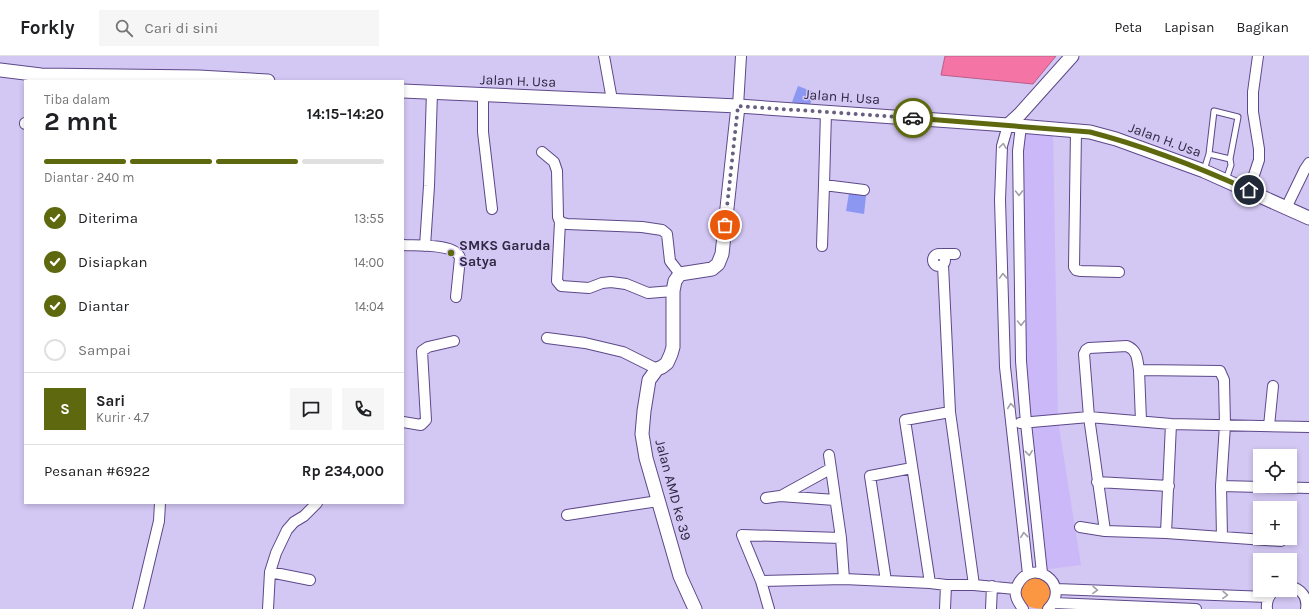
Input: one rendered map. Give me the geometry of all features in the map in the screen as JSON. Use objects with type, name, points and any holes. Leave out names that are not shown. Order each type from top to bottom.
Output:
[{"type":"street","points":[[604,56],[612,100]]},
{"type":"street","points":[[560,222],[567,224],[642,227],[662,230],[667,234],[670,261],[680,274],[712,269],[718,264],[722,254],[738,106],[741,56]]},
{"type":"street","points":[[1028,574],[1005,367],[1000,200],[1002,146],[1008,125],[1021,120],[1072,56]]},
{"type":"street","points":[[1249,190],[1259,160],[1259,148],[1253,112],[1252,92],[1258,56]]},
{"type":"street","points":[[0,70],[41,78],[233,80]]},
{"type":"street","name":"Jalan H. Usa","points":[[404,91],[738,106],[1008,125]]},
{"type":"street","points":[[425,246],[429,186],[432,92]]},
{"type":"street","points":[[483,95],[482,132],[492,209]]},
{"type":"street","points":[[822,246],[826,112]]},
{"type":"street","points":[[1021,120],[1018,151],[1021,360],[1026,423],[1042,573]]},
{"type":"street","name":"Jalan H. Usa","points":[[1021,120],[1090,132],[1116,139],[1226,180],[1309,218]]},
{"type":"street","points":[[1076,130],[1074,267],[1076,270],[1081,271],[1119,272]]},
{"type":"street","points":[[542,152],[554,162],[557,171],[558,217],[560,222],[557,281],[561,286],[589,288],[602,283],[611,282],[626,284],[648,293],[673,291]]},
{"type":"street","points":[[1286,208],[1304,169],[1309,163]]},
{"type":"street","points":[[824,185],[864,190]]},
{"type":"street","points":[[404,245],[437,246],[455,251],[460,258],[456,297]]},
{"type":"street","points":[[955,254],[939,253],[933,258],[934,264],[937,266],[943,265],[950,412],[974,585]]},
{"type":"street","name":"Jalan AMD ke 39","points":[[680,274],[675,281],[673,291],[673,347],[667,363],[657,369],[649,380],[642,434],[646,458],[680,576],[695,609]]},
{"type":"street","points":[[548,338],[585,343],[623,352],[657,369]]},
{"type":"street","points":[[404,422],[421,425],[426,420],[422,351],[428,347],[454,341]]},
{"type":"street","points":[[1105,531],[1088,417],[1084,354],[1086,350],[1089,348],[1127,346],[1133,349],[1137,354],[1141,421]]},
{"type":"street","points":[[1139,370],[1220,371],[1224,380],[1225,425],[1222,486],[1222,538]]},
{"type":"street","points":[[1269,426],[1273,386]]},
{"type":"street","points":[[930,583],[905,420],[950,412]]},
{"type":"street","points":[[1012,423],[1088,417],[1171,424],[1309,427]]},
{"type":"street","points":[[1166,533],[1171,424]]},
{"type":"street","points":[[829,455],[841,538],[844,579]]},
{"type":"street","points":[[886,581],[870,476],[912,468]]},
{"type":"street","points":[[780,496],[830,469]]},
{"type":"street","points":[[1097,482],[1169,486]]},
{"type":"street","points":[[1222,486],[1309,488]]},
{"type":"street","points":[[766,498],[780,496],[835,500]]},
{"type":"street","points":[[567,515],[658,501]]},
{"type":"street","points":[[138,609],[159,520],[160,504]]},
{"type":"street","points":[[268,609],[270,572],[276,553],[287,530],[294,522],[304,516],[316,504]]},
{"type":"street","points":[[1080,527],[1105,531],[1166,533],[1253,540]]},
{"type":"street","points":[[769,609],[761,581],[742,535],[841,538]]},
{"type":"street","points":[[270,572],[310,580]]},
{"type":"street","points":[[1023,609],[1017,601],[1016,589],[1020,580],[1028,574],[1035,572],[1042,573],[1051,579],[1056,589],[1051,606],[1196,609]]},
{"type":"street","points":[[761,581],[844,579],[992,586],[1016,589]]},
{"type":"street","points":[[945,609],[946,585]]},
{"type":"street","points":[[991,609],[992,586]]},
{"type":"street","points":[[1297,588],[1305,596],[1307,607]]},
{"type":"street","points":[[1056,589],[1253,594]]},
{"type":"street","points":[[1267,609],[1270,597]]},
{"type":"lane","points":[[1204,171],[1209,154],[1214,111],[1238,117],[1230,159],[1231,165],[1226,180]]},
{"type":"lane","points":[[1209,154],[1230,159]]},
{"type":"shaded area","points":[[945,56],[1056,56],[1033,84],[941,75]]},
{"type":"shaded area","points":[[1020,123],[1053,127],[1058,421],[1081,565],[1041,570],[1021,418]]},
{"type":"shaded area","points":[[1047,571],[1054,576],[1059,585],[1047,609],[1033,608],[1025,604],[1021,597],[1020,590],[1023,579]]},
{"type":"building","points":[[798,86],[814,92],[809,108],[792,102]]},
{"type":"building","points":[[849,193],[866,196],[864,214],[846,211]]},
{"type":"way so far","points":[[725,225],[738,106],[913,118]]},
{"type":"place","name":"SMKS Garuda Satya","points":[[451,253]]},
{"type":"route","points":[[913,118],[1090,132],[1116,139],[1204,171],[1249,190]]}]
